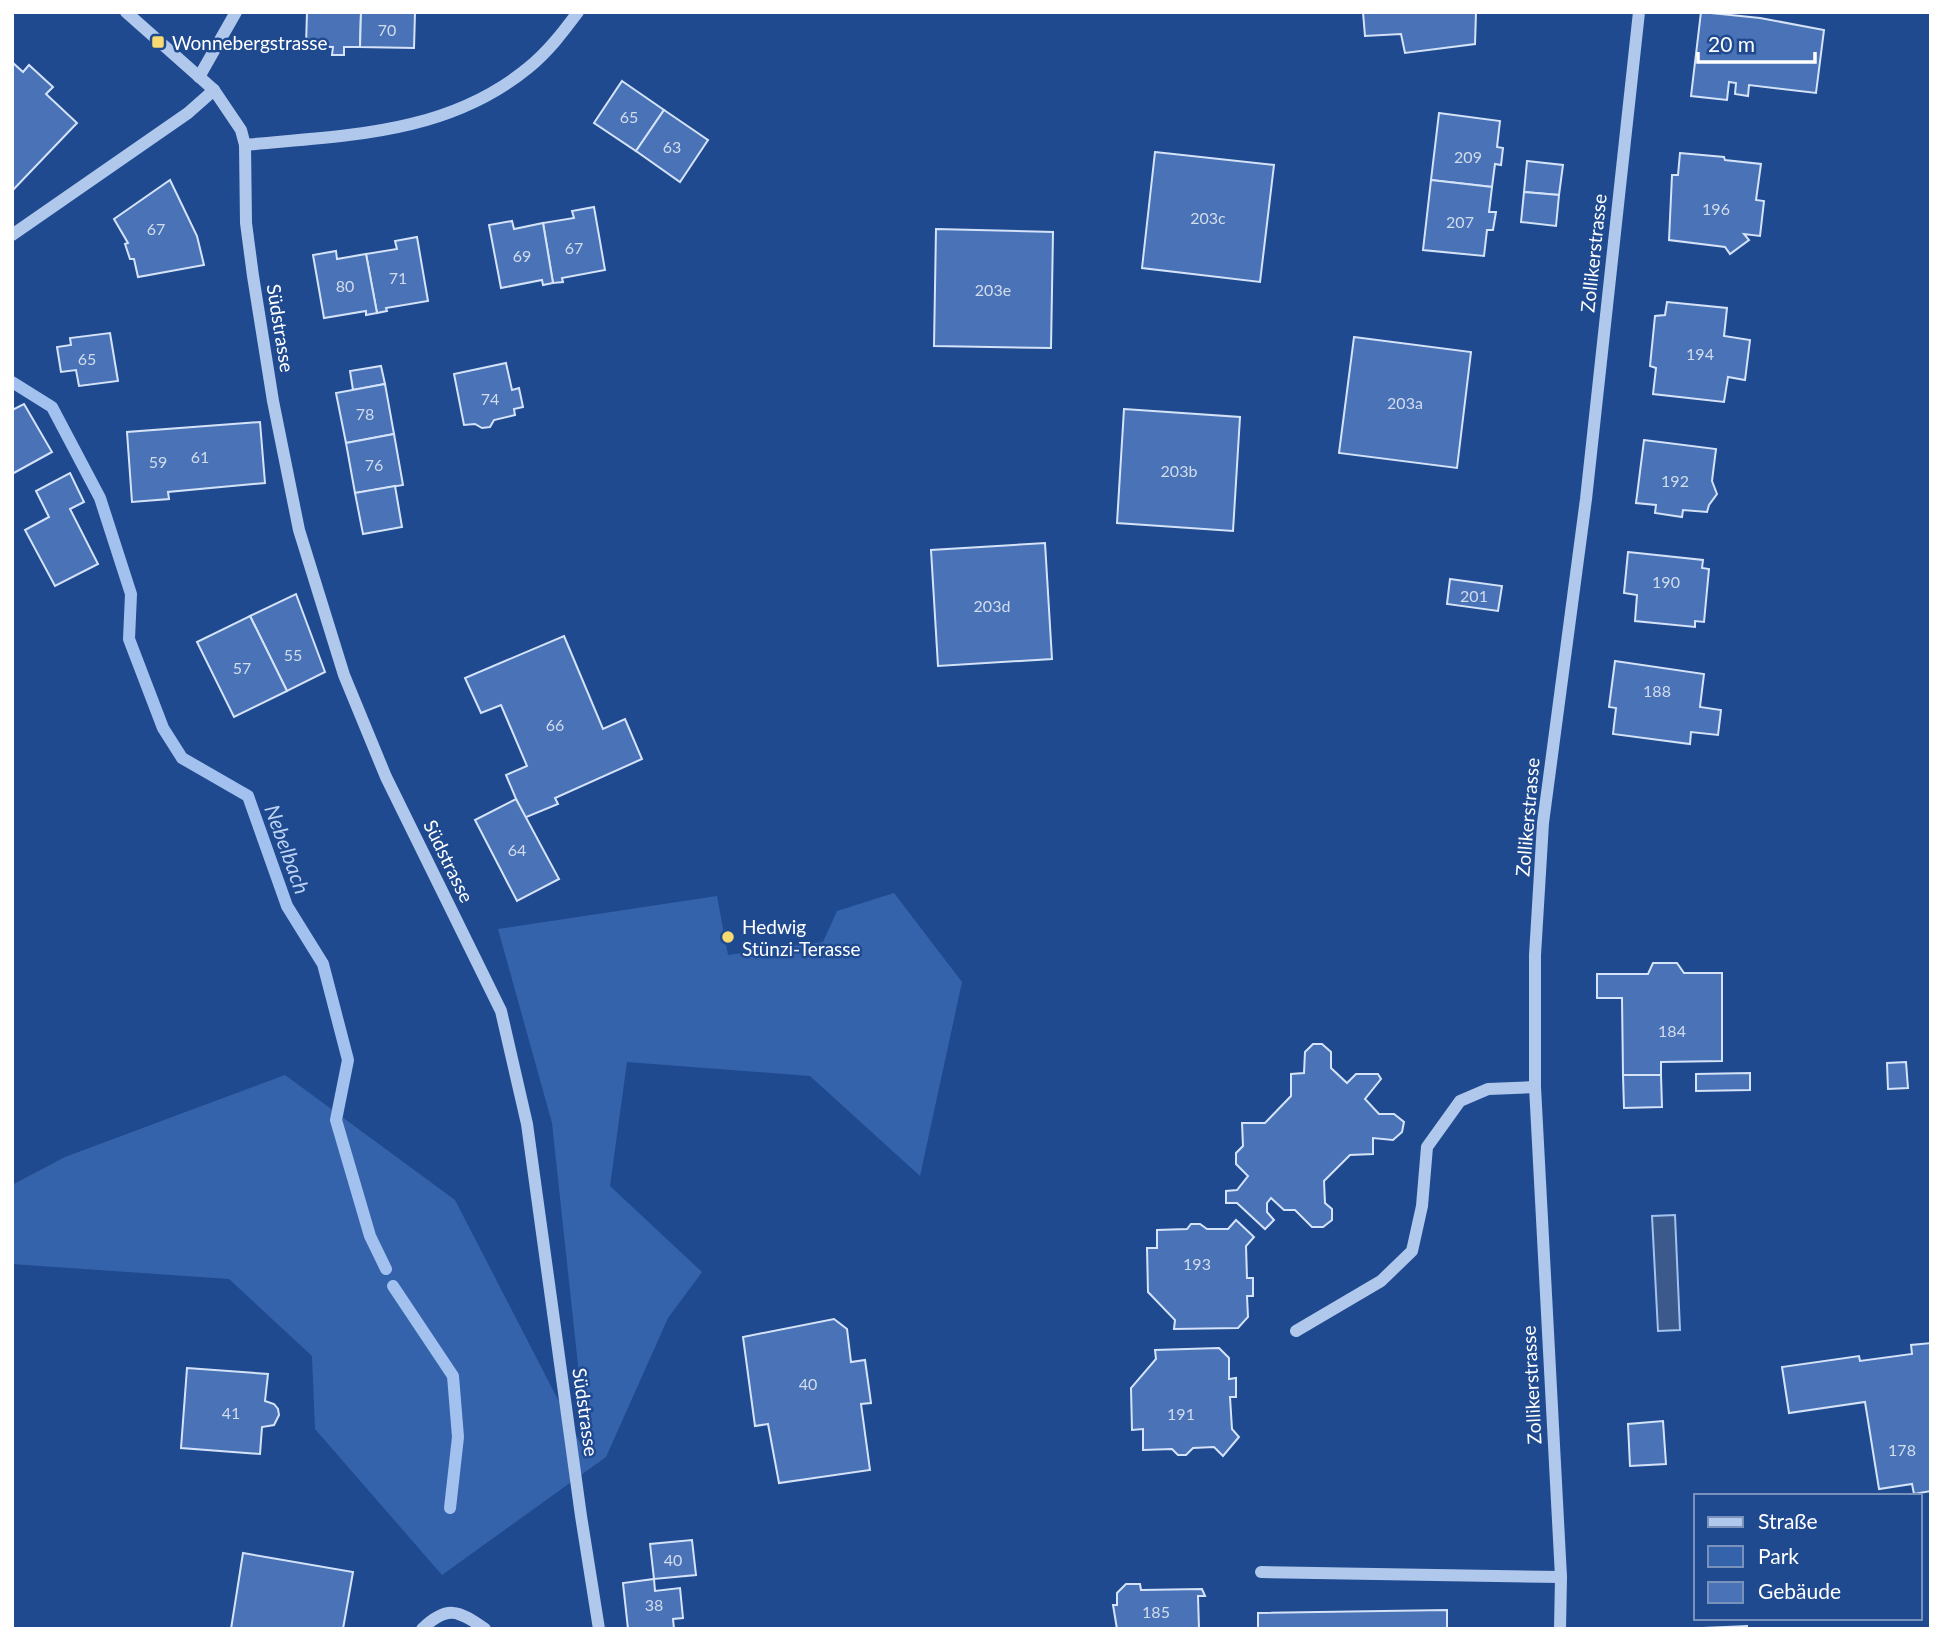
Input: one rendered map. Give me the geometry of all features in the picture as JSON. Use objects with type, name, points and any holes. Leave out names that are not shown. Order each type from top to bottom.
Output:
[{"type":"street","name":"Südstrasse","points":[[126,12],[214,90],[234,118],[245,145],[246,223],[253,276],[273,401],[299,530],[344,676],[386,777],[501,1011],[527,1124],[599,1629]]},
{"type":"street","points":[[199,76],[236,12]]},
{"type":"street","points":[[245,145],[373,132],[419,123],[464,108],[495,91],[529,67],[557,40],[578,12]]},
{"type":"street","name":"Zollikerstrasse","points":[[1560,1629],[1561,1577],[1535,1087],[1535,955],[1543,823],[1586,499],[1639,12]]},
{"type":"street","points":[[12,235],[188,113],[214,90]]},
{"type":"street","points":[[1296,1331],[1381,1281],[1412,1251],[1422,1206],[1427,1147],[1460,1101],[1488,1089],[1535,1087]]},
{"type":"street","points":[[1261,1572],[1561,1577]]},
{"type":"street","points":[[422,1629],[437,1615],[453,1612],[485,1629]]},
{"type":"green space","points":[[894,893],[962,982],[920,1176],[810,1076],[627,1062],[610,1186],[702,1272],[668,1318],[606,1457],[442,1575],[315,1429],[312,1356],[229,1279],[12,1264],[12,1185],[65,1157],[285,1075],[455,1200],[588,1458],[552,1123],[498,929],[717,896],[728,955],[823,942],[837,911]]},
{"type":"shaded area","points":[[1675,1215],[1680,1330],[1658,1331],[1652,1216]]},
{"type":"building","points":[[307,12],[361,12],[360,47],[344,47],[344,55],[332,55],[333,47],[306,46]]},
{"type":"building","points":[[361,12],[415,12],[414,48],[360,47]]},
{"type":"building","points":[[1363,12],[1476,12],[1475,44],[1405,53],[1401,34],[1365,36]]},
{"type":"building","points":[[1701,12],[1760,18],[1824,30],[1816,93],[1749,85],[1748,96],[1735,94],[1736,83],[1729,82],[1727,100],[1691,96]]},
{"type":"building","points":[[12,62],[23,72],[29,65],[53,87],[46,94],[77,123],[12,191]]},
{"type":"building","points":[[622,81],[664,110],[636,151],[594,123]]},
{"type":"building","points":[[664,110],[708,140],[680,182],[636,151]]},
{"type":"building","points":[[1439,113],[1500,121],[1497,147],[1503,148],[1501,165],[1495,164],[1492,187],[1431,180]]},
{"type":"building","points":[[1155,152],[1274,165],[1260,282],[1142,268]]},
{"type":"building","points":[[1680,153],[1761,164],[1756,200],[1764,201],[1760,236],[1744,234],[1749,240],[1730,254],[1725,247],[1669,240],[1672,175],[1678,175]]},
{"type":"building","points":[[1527,161],[1563,165],[1559,195],[1524,192]]},
{"type":"building","points":[[170,180],[197,236],[204,265],[138,277],[134,259],[130,259],[125,244],[128,243],[114,219]]},
{"type":"building","points":[[1431,180],[1492,187],[1489,212],[1496,212],[1493,230],[1487,230],[1484,256],[1423,250]]},
{"type":"building","points":[[1524,192],[1559,195],[1556,226],[1521,222]]},
{"type":"building","points":[[594,207],[605,270],[562,278],[563,282],[553,283],[543,223],[574,218],[572,211]]},
{"type":"building","points":[[512,221],[514,229],[543,223],[553,283],[543,285],[542,280],[501,288],[489,225]]},
{"type":"building","points":[[936,229],[1053,232],[1051,348],[934,346]]},
{"type":"building","points":[[417,237],[428,301],[386,308],[387,311],[377,313],[366,254],[397,249],[395,241]]},
{"type":"building","points":[[336,251],[337,259],[366,254],[377,313],[366,315],[366,311],[324,318],[313,255]]},
{"type":"building","points":[[1667,302],[1727,308],[1724,336],[1750,340],[1745,380],[1728,377],[1724,402],[1653,394],[1656,368],[1650,366],[1655,316],[1665,315]]},
{"type":"building","points":[[110,333],[118,381],[79,386],[76,370],[61,372],[57,347],[71,345],[70,338]]},
{"type":"building","points":[[1354,337],[1471,352],[1457,468],[1339,453]]},
{"type":"building","points":[[506,363],[512,390],[519,388],[523,407],[514,409],[515,415],[494,420],[490,427],[464,425],[454,374]]},
{"type":"building","points":[[381,366],[385,384],[353,390],[350,371]]},
{"type":"building","points":[[385,384],[394,434],[346,443],[336,393]]},
{"type":"building","points":[[24,404],[52,452],[12,474],[12,410]]},
{"type":"building","points":[[1124,409],[1240,417],[1233,531],[1117,523]]},
{"type":"building","points":[[260,422],[265,483],[168,492],[169,499],[132,502],[127,432]]},
{"type":"building","points":[[394,434],[403,485],[355,493],[346,443]]},
{"type":"building","points":[[1644,440],[1716,449],[1712,481],[1717,494],[1707,512],[1683,510],[1682,517],[1655,513],[1656,505],[1636,503]]},
{"type":"building","points":[[70,473],[84,502],[70,509],[98,564],[55,586],[25,530],[49,517],[36,491]]},
{"type":"building","points":[[395,486],[402,527],[363,534],[355,493]]},
{"type":"building","points":[[1045,543],[1052,659],[938,666],[931,550]]},
{"type":"building","points":[[1628,552],[1703,560],[1702,568],[1709,569],[1704,622],[1695,621],[1695,627],[1635,621],[1637,595],[1624,593]]},
{"type":"building","points":[[1450,579],[1502,586],[1498,611],[1447,604]]},
{"type":"building","points":[[296,594],[325,672],[287,691],[250,616]]},
{"type":"building","points":[[250,616],[287,691],[234,717],[197,642]]},
{"type":"building","points":[[564,636],[603,729],[625,719],[642,759],[555,798],[558,804],[524,818],[506,775],[527,766],[501,705],[481,713],[465,678]]},
{"type":"building","points":[[1615,661],[1704,674],[1700,707],[1721,710],[1718,735],[1691,732],[1690,744],[1613,734],[1616,708],[1609,707]]},
{"type":"building","points":[[516,799],[559,879],[517,901],[475,820]]},
{"type":"building","points":[[1653,963],[1677,963],[1684,973],[1722,973],[1722,1061],[1661,1062],[1661,1075],[1623,1075],[1622,998],[1597,998],[1597,974],[1648,974]]},
{"type":"building","points":[[1313,1044],[1322,1044],[1331,1052],[1331,1068],[1347,1083],[1356,1074],[1378,1074],[1381,1079],[1365,1099],[1379,1114],[1394,1114],[1404,1122],[1402,1132],[1393,1140],[1373,1138],[1373,1154],[1350,1155],[1324,1181],[1325,1203],[1332,1209],[1332,1220],[1323,1227],[1312,1227],[1295,1210],[1284,1210],[1271,1198],[1267,1203],[1267,1212],[1274,1220],[1265,1229],[1237,1203],[1226,1203],[1226,1191],[1237,1190],[1248,1176],[1236,1164],[1236,1153],[1243,1146],[1242,1123],[1265,1123],[1291,1096],[1291,1074],[1304,1073],[1305,1052]]},
{"type":"building","points":[[1906,1062],[1908,1088],[1888,1089],[1887,1063]]},
{"type":"building","points":[[1750,1073],[1750,1090],[1696,1091],[1696,1074]]},
{"type":"building","points":[[1623,1075],[1661,1075],[1662,1107],[1624,1108]]},
{"type":"building","points":[[1236,1220],[1254,1237],[1246,1246],[1247,1278],[1253,1278],[1253,1296],[1247,1296],[1248,1317],[1238,1328],[1174,1329],[1175,1320],[1148,1292],[1147,1248],[1157,1248],[1157,1230],[1187,1229],[1191,1224],[1200,1224],[1207,1229],[1228,1229]]},
{"type":"building","points":[[834,1319],[847,1329],[851,1362],[865,1360],[871,1403],[861,1404],[870,1470],[779,1483],[768,1424],[755,1426],[743,1337]]},
{"type":"building","points":[[1931,1343],[1931,1491],[1914,1494],[1912,1484],[1879,1489],[1865,1402],[1789,1413],[1782,1367],[1859,1356],[1860,1361],[1912,1354],[1911,1345]]},
{"type":"building","points":[[1219,1348],[1229,1358],[1229,1379],[1236,1378],[1236,1397],[1230,1397],[1232,1429],[1239,1437],[1223,1456],[1214,1447],[1193,1448],[1186,1455],[1178,1455],[1172,1449],[1143,1450],[1143,1429],[1132,1430],[1131,1388],[1156,1359],[1155,1350]]},
{"type":"building","points":[[187,1368],[268,1374],[265,1401],[274,1404],[279,1415],[274,1425],[262,1427],[260,1454],[181,1448]]},
{"type":"building","points":[[1663,1421],[1666,1464],[1630,1466],[1628,1424]]},
{"type":"building","points":[[692,1540],[696,1575],[654,1579],[650,1544]]},
{"type":"building","points":[[243,1553],[353,1572],[343,1629],[231,1629]]},
{"type":"building","points":[[654,1579],[655,1591],[680,1588],[683,1618],[673,1619],[674,1629],[628,1629],[623,1583]]},
{"type":"building","points":[[1126,1584],[1140,1584],[1141,1590],[1202,1589],[1205,1596],[1198,1596],[1199,1629],[1117,1629],[1113,1605],[1117,1605],[1117,1593]]},
{"type":"building","points":[[1447,1610],[1447,1629],[1258,1629],[1258,1613]]},
{"type":"building","points":[[1747,1626],[1747,1629],[1680,1629]]},
{"type":"waterway","name":"Nebelbach","points":[[12,382],[52,407],[100,498],[131,594],[129,639],[163,728],[182,758],[248,796],[287,906],[323,964],[348,1060],[336,1120],[370,1236],[386,1269]]},
{"type":"waterway","name":"Nebelbach","points":[[393,1286],[453,1376],[458,1437],[450,1508]]},
{"type":"place","name":"Wonnebergstrasse","points":[[158,42]]},
{"type":"place","name":"Hedwig Stünzi-Terasse","points":[[728,937]]}]
